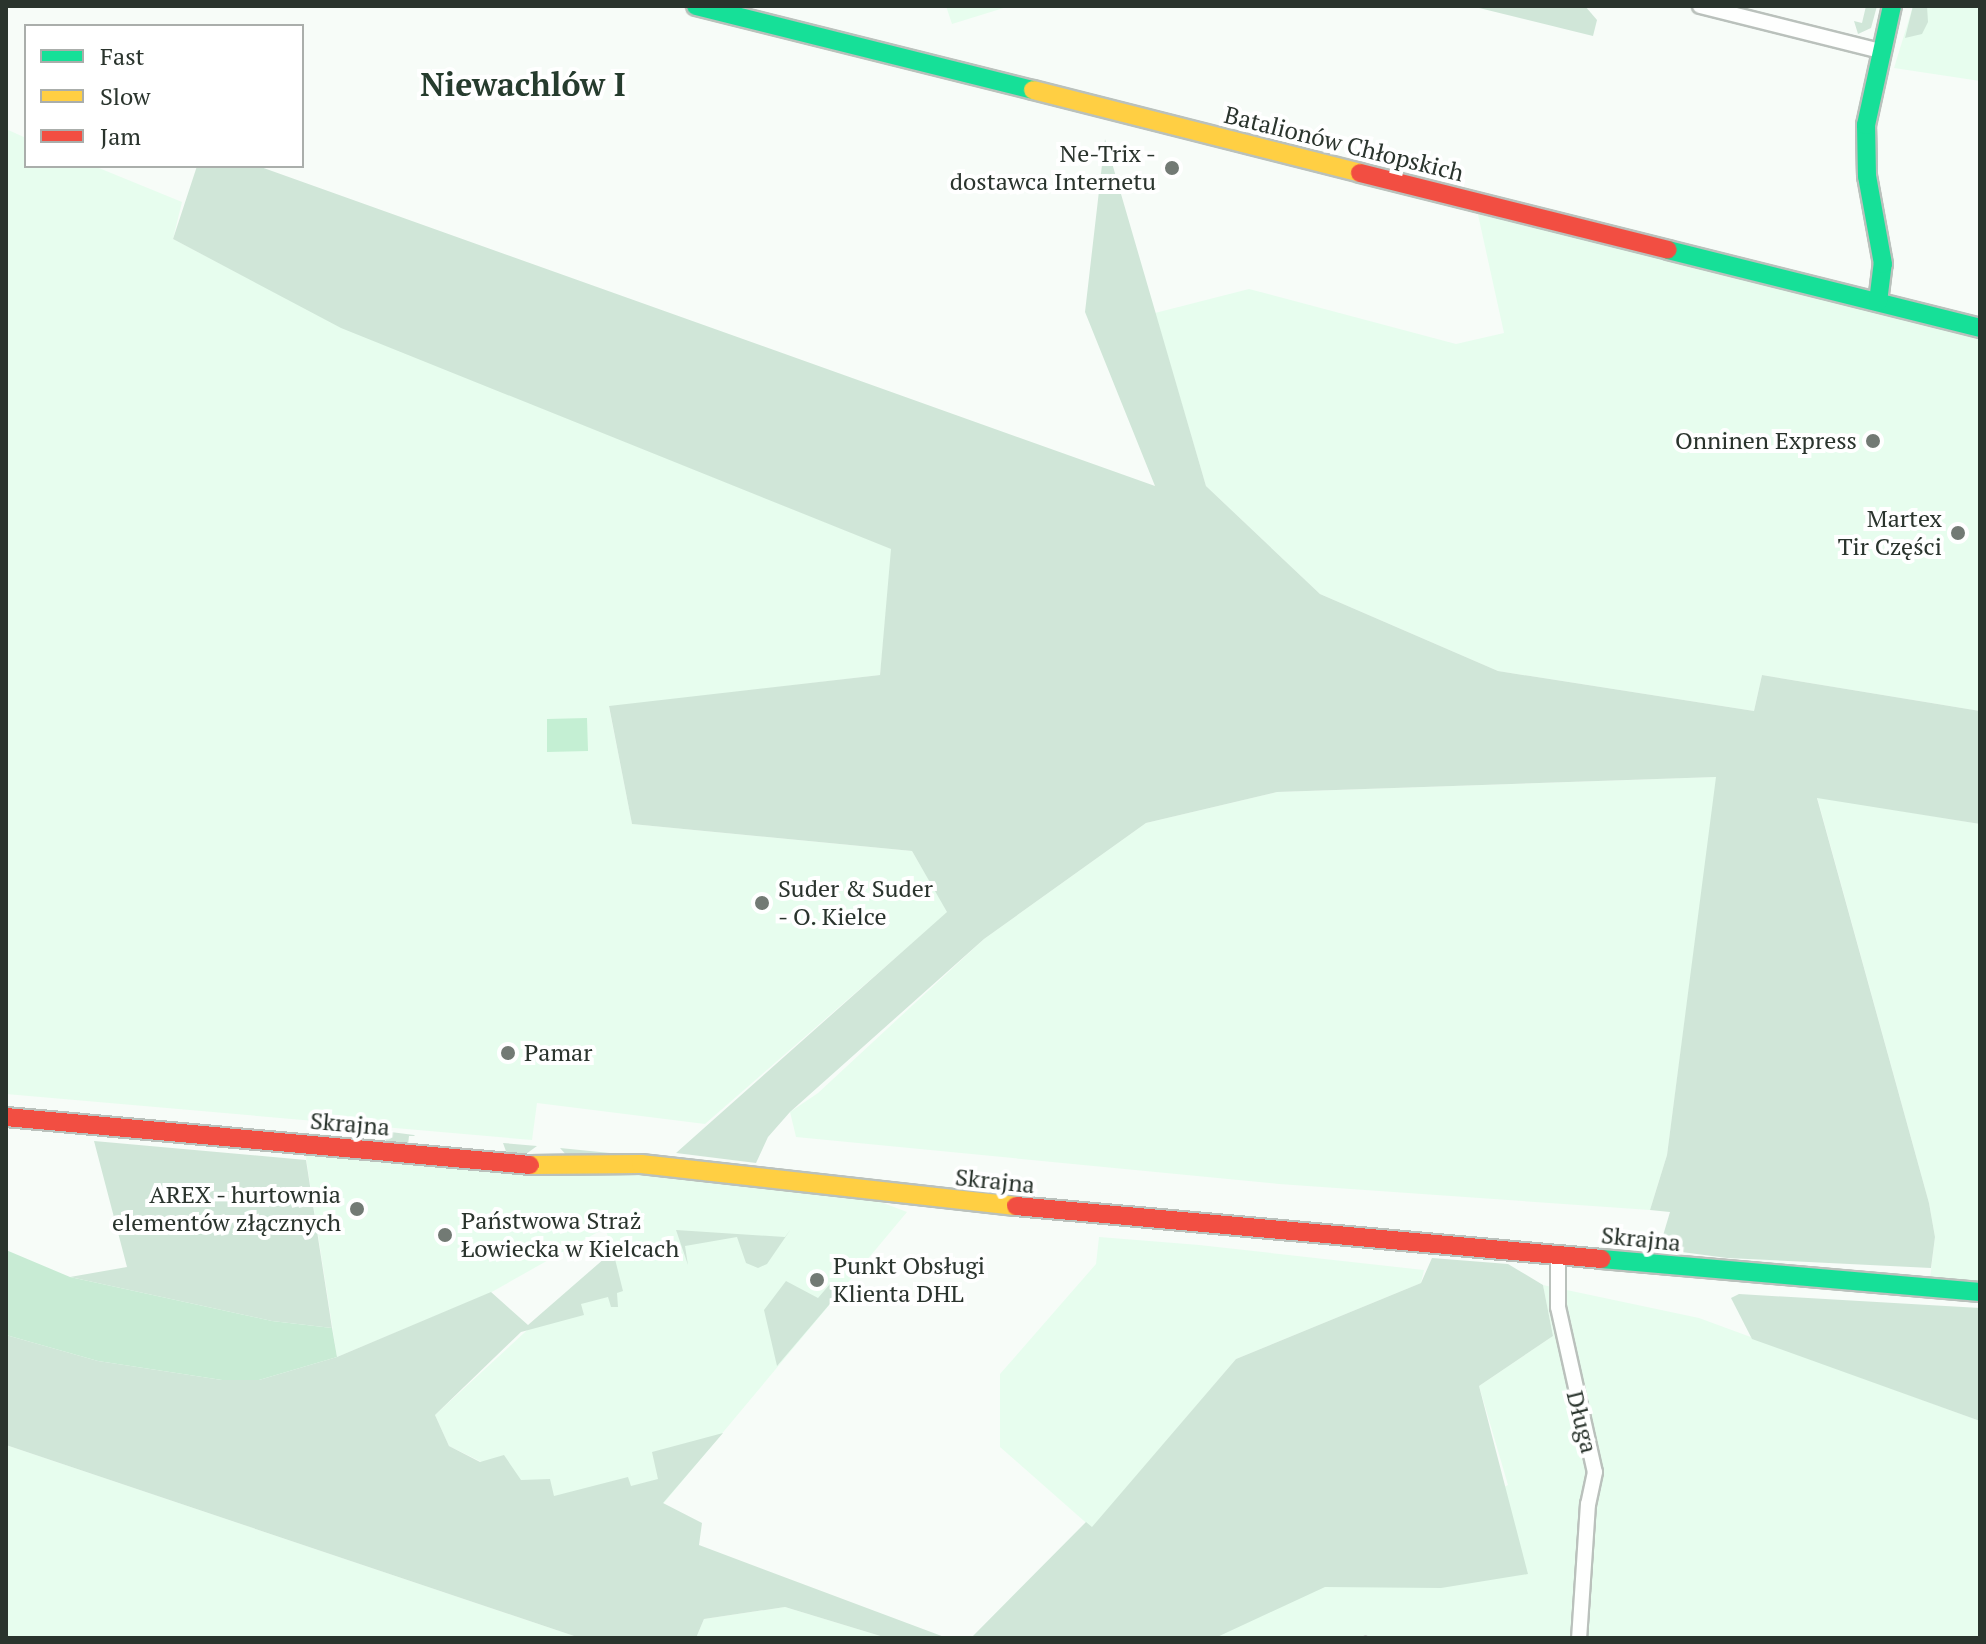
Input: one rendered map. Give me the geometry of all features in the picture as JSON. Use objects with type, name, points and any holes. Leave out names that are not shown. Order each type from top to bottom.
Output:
[{"type":"street","name":"Batalionów Chłopskich","points":[[696,6],[1980,328]]},
{"type":"street","points":[[1700,6],[1881,51]]},
{"type":"street","points":[[1878,302],[1883,264],[1866,144],[1881,51],[1892,6]]},
{"type":"street","name":"Skrajna","points":[[6,1117],[555,1166],[641,1164],[1056,1211],[1980,1292]]},
{"type":"street","name":"Długa","points":[[1558,1255],[1558,1307],[1595,1472],[1587,1512],[1579,1638]]},
{"type":"shaded area","points":[[946,6],[1010,6],[952,24]]},
{"type":"shaded area","points":[[1471,6],[1585,6],[1597,20],[1593,36]]},
{"type":"shaded area","points":[[1866,6],[1877,6],[1871,28],[1858,34],[1854,21],[1862,23]]},
{"type":"shaded area","points":[[1913,6],[1980,6],[1980,81],[1894,68]]},
{"type":"shaded area","points":[[1913,6],[1927,6],[1928,22],[1922,34],[1905,38]]},
{"type":"shaded area","points":[[6,129],[24,137],[24,168],[99,168],[182,202],[173,239],[341,327],[892,549],[880,675],[609,707],[632,824],[912,851],[948,912],[705,1124],[537,1103],[532,1140],[6,1094]]},
{"type":"shaded area","points":[[1105,139],[1206,486],[1320,594],[1498,671],[1754,711],[1762,675],[1980,711],[1980,824],[1817,798],[1929,1203],[1935,1237],[1931,1268],[1727,1258],[1659,1249],[1670,1212],[1650,1210],[1667,1155],[1716,777],[1277,792],[1146,823],[984,939],[790,1112],[768,1137],[756,1163],[676,1153],[947,912],[912,851],[632,824],[609,706],[880,675],[891,549],[341,328],[173,239],[196,168],[264,168],[1155,486],[1085,312]]},
{"type":"shaded area","points":[[1475,201],[1980,328],[1980,711],[1762,675],[1754,711],[1498,671],[1320,594],[1206,486],[1155,313],[1249,289],[1456,344],[1504,333]]},
{"type":"shaded area","points":[[587,718],[588,751],[547,752],[547,719]]},
{"type":"shaded area","points":[[1717,777],[1667,1155],[1650,1210],[1279,1184],[796,1137],[790,1112],[818,1093],[984,939],[1146,823],[1277,792]]},
{"type":"shaded area","points":[[1817,797],[1980,824],[1980,1292],[1929,1287],[1935,1237],[1929,1203]]},
{"type":"shaded area","points":[[383,1131],[415,1136],[409,1136],[408,1145],[386,1142]]},
{"type":"shaded area","points":[[94,1141],[306,1160],[332,1328],[272,1321],[70,1277],[127,1267]]},
{"type":"shaded area","points":[[503,1143],[537,1146],[526,1154],[507,1154]]},
{"type":"shaded area","points":[[304,1145],[809,1188],[878,1201],[907,1212],[663,1504],[571,1506],[449,1446],[435,1415],[613,1251],[605,1228],[490,1293],[337,1357]]},
{"type":"shaded area","points":[[560,1148],[620,1154],[620,1156],[568,1157]]},
{"type":"shaded area","points":[[791,1229],[767,1264],[758,1268],[746,1263],[737,1237],[685,1246],[688,1265],[676,1230],[785,1237]]},
{"type":"shaded area","points":[[1099,1237],[1424,1270],[1421,1283],[1236,1359],[1092,1528],[1000,1447],[1000,1374],[1096,1264]]},
{"type":"shaded area","points":[[6,1250],[70,1277],[272,1321],[332,1328],[337,1357],[259,1380],[222,1380],[98,1361],[6,1335]]},
{"type":"shaded area","points":[[613,1251],[623,1291],[617,1293],[618,1307],[611,1307],[608,1297],[581,1304],[584,1315],[521,1332],[435,1415],[449,1446],[480,1462],[504,1455],[521,1480],[550,1479],[554,1496],[628,1477],[631,1486],[658,1479],[652,1452],[723,1433],[663,1503],[702,1523],[699,1545],[947,1638],[887,1638],[785,1607],[704,1619],[696,1638],[580,1638],[6,1445],[6,1335],[98,1361],[222,1380],[259,1380],[337,1357],[491,1292],[528,1325]]},
{"type":"shaded area","points":[[1432,1258],[1508,1264],[1543,1285],[1553,1336],[1479,1386],[1528,1574],[1441,1588],[1325,1587],[1215,1638],[971,1638],[1086,1522],[1092,1527],[1236,1359],[1421,1283]]},
{"type":"shaded area","points":[[786,1281],[818,1298],[830,1284],[840,1292],[777,1366],[764,1310]]},
{"type":"shaded area","points":[[1543,1285],[1699,1318],[1980,1421],[1980,1638],[1211,1638],[1508,1485],[1479,1386],[1553,1336]]},
{"type":"shaded area","points":[[1739,1294],[1980,1308],[1980,1421],[1752,1339],[1731,1298]]},
{"type":"shaded area","points":[[6,1445],[580,1638],[6,1638]]},
{"type":"shaded area","points":[[785,1607],[887,1638],[696,1638],[704,1619]]},
{"type":"traffic: fast","points":[[696,6],[1033,90]]},
{"type":"traffic: fast","points":[[1878,302],[1883,264],[1867,176],[1866,125],[1892,6]]},
{"type":"traffic: fast","points":[[1668,250],[1980,328]]},
{"type":"traffic: fast","points":[[1602,1259],[1980,1292]]},
{"type":"traffic: slow","points":[[1033,90],[1360,173]]},
{"type":"traffic: slow","points":[[530,1165],[641,1164],[1016,1206]]},
{"type":"traffic: jam","points":[[1360,173],[1668,250]]},
{"type":"traffic: jam","points":[[6,1117],[530,1165]]},
{"type":"traffic: jam","points":[[1016,1206],[1602,1259]]},
{"type":"place","name":"Ne-Trix - dostawca Internetu","points":[[1172,168]]},
{"type":"place","name":"Onninen Express","points":[[1873,441]]},
{"type":"place","name":"Martex Tir Części","points":[[1958,533]]},
{"type":"place","name":"Suder & Suder - O. Kielce","points":[[762,903]]},
{"type":"place","name":"Pamar","points":[[508,1053]]},
{"type":"place","name":"AREX - hurtownia elementów złącznych","points":[[357,1209]]},
{"type":"place","name":"Państwowa Straż Łowiecka w Kielcach","points":[[445,1235]]},
{"type":"place","name":"Punkt Obsługi Klienta DHL","points":[[817,1280]]},
{"type":"district","name":"Niewachlów I","points":[[523,84]]}]
